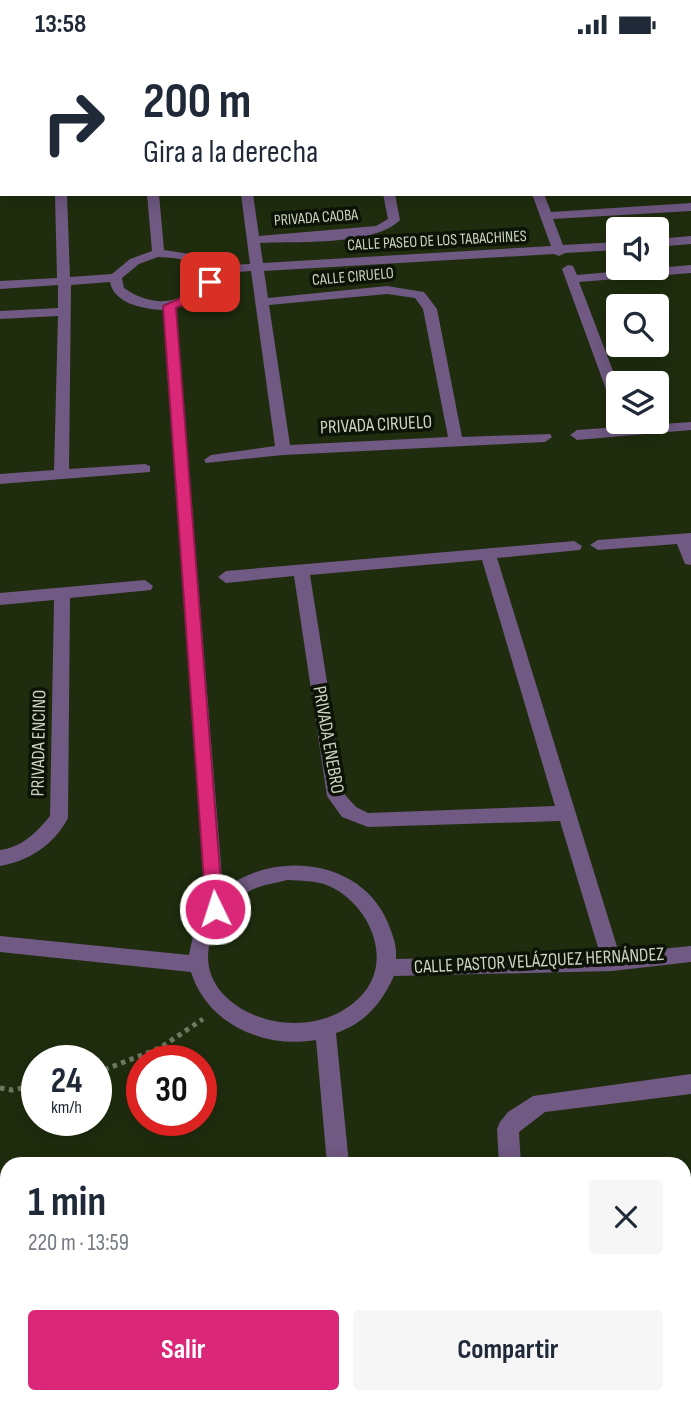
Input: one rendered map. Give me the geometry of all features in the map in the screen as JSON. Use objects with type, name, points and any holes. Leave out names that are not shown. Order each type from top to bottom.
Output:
[{"type":"street","points":[[380,49],[387,49]]},
{"type":"street","points":[[61,196],[65,312],[61,474]]},
{"type":"street","points":[[153,196],[158,253]]},
{"type":"street","name":"PRIVADA CAOBA","points":[[247,196],[258,268]]},
{"type":"street","name":"PRIVADA CAOBA","points":[[252,240],[363,233],[380,229],[394,220],[390,196]]},
{"type":"street","points":[[539,196],[559,252]]},
{"type":"street","points":[[547,216],[691,207]]},
{"type":"street","points":[[669,242],[691,240]]},
{"type":"street","name":"CALLE PASEO DE LOS TABACHINES","points":[[209,270],[606,247]]},
{"type":"street","points":[[0,285],[116,278],[131,262],[158,253],[180,254],[198,260],[209,270],[210,282],[203,293],[169,306],[148,305],[129,300],[118,290],[116,278]]},
{"type":"street","points":[[258,268],[283,450]]},
{"type":"street","points":[[606,371],[570,274],[691,269]]},
{"type":"street","name":"CALLE CIRUELO","points":[[263,302],[387,290],[419,295],[430,309],[456,440]]},
{"type":"street","points":[[169,306],[215,909]]},
{"type":"street","points":[[0,315],[65,312]]},
{"type":"street","points":[[669,426],[691,426]]},
{"type":"street","points":[[577,435],[606,430]]},
{"type":"street","name":"PRIVADA CIRUELO","points":[[211,460],[283,450],[545,437]]},
{"type":"street","points":[[0,479],[145,469]]},
{"type":"street","points":[[598,545],[687,538],[691,560]]},
{"type":"street","points":[[226,577],[574,546]]},
{"type":"street","points":[[488,554],[612,962]]},
{"type":"street","name":"PRIVADA ENEBRO","points":[[301,570],[335,796],[341,807],[353,816],[368,820],[568,813]]},
{"type":"street","points":[[0,599],[145,586]]},
{"type":"street","name":"PRIVADA ENCINO","points":[[0,859],[17,856],[42,841],[59,818],[62,593]]},
{"type":"street","points":[[287,872],[328,878],[364,898],[378,919],[385,930],[387,968],[375,994],[354,1016],[325,1030],[291,1036],[257,1030],[228,1015],[207,991],[198,964],[201,935],[215,909],[246,884],[287,872]]},
{"type":"street","points":[[0,944],[198,964]]},
{"type":"street","name":"CALLE PASTOR VELÁZQUEZ HERNÁNDEZ","points":[[387,968],[612,962],[691,954]]},
{"type":"street","points":[[325,1030],[337,1157]]},
{"type":"street","points":[[510,1157],[508,1129],[516,1119],[541,1104],[691,1084]]},
{"type":"path","points":[[112,1067],[160,1048],[221,1007]]},
{"type":"path","points":[[0,1088],[21,1088]]},
{"type":"route","points":[[210,282],[203,293],[188,301],[169,306],[215,909]]}]
